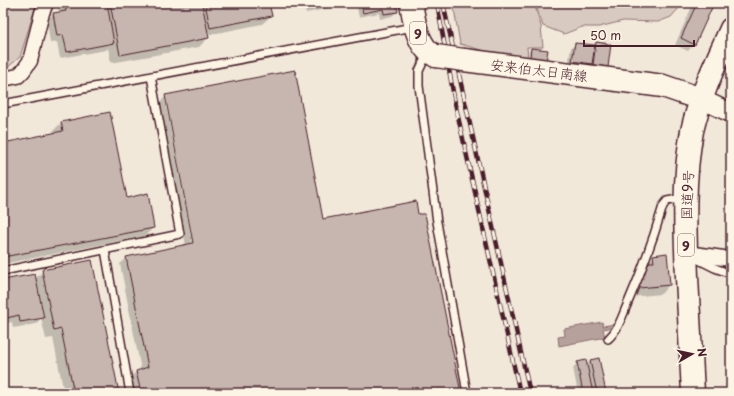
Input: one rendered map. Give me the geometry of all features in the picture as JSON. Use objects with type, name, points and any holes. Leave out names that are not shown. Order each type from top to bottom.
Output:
[{"type":"main road","name":"9","points":[[411,3],[415,26],[421,41],[432,54]]},
{"type":"main road","name":"国道9号","points":[[693,393],[686,253],[685,198],[688,160],[692,131],[701,99],[731,29]]},
{"type":"main road","name":"安来伯太日南線","points":[[432,54],[464,60],[663,86],[701,99]]},
{"type":"street","points":[[3,79],[18,76],[30,61],[42,12],[46,3]]},
{"type":"street","points":[[701,99],[731,113]]},
{"type":"street","points":[[686,253],[731,260]]},
{"type":"lane","points":[[3,104],[415,26]]},
{"type":"lane","points":[[432,54],[419,71],[419,86],[437,222],[467,393]]},
{"type":"lane","points":[[3,271],[180,234],[151,76]]},
{"type":"lane","points":[[608,340],[617,328],[634,289],[649,250],[663,206],[667,201],[685,198]]},
{"type":"lane","points":[[105,250],[130,393]]},
{"type":"lane","points":[[686,253],[715,268],[731,274]]},
{"type":"shaded area","points":[[3,3],[38,3],[35,8],[20,57],[3,70]]},
{"type":"shaded area","points":[[453,3],[534,3],[541,26],[543,47],[527,47],[528,59],[496,54],[460,44]]},
{"type":"shaded area","points":[[535,3],[676,3],[679,8],[671,17],[658,22],[623,21],[599,27],[582,27],[564,34],[543,26]]},
{"type":"shaded area","points":[[602,322],[603,326],[615,324],[615,327],[603,329],[605,337],[559,346],[558,337],[565,336],[564,329]]},
{"type":"building","points":[[65,3],[107,3],[114,43],[67,52],[63,35],[57,36],[53,13],[66,11]]},
{"type":"building","points":[[110,3],[202,3],[209,38],[120,55]]},
{"type":"building","points":[[205,3],[269,3],[272,16],[210,28]]},
{"type":"building","points":[[312,3],[332,3],[313,7]]},
{"type":"building","points":[[361,3],[396,3],[398,12],[384,14],[383,9],[363,13]]},
{"type":"building","points":[[697,3],[714,3],[695,45],[681,38]]},
{"type":"building","points":[[596,42],[611,44],[608,67],[593,65]]},
{"type":"building","points":[[575,43],[595,45],[592,64],[572,61]]},
{"type":"building","points":[[531,48],[548,50],[546,61],[530,58]]},
{"type":"building","points":[[295,70],[323,219],[416,201],[418,214],[425,214],[461,393],[141,393],[136,371],[148,367],[126,257],[193,243],[165,95]]},
{"type":"building","points":[[110,112],[127,198],[148,193],[154,228],[3,257],[3,143],[63,131],[61,122]]},
{"type":"building","points":[[667,253],[670,285],[639,288],[639,282],[647,262],[654,262],[653,255]]},
{"type":"building","points":[[92,260],[119,393],[74,393],[61,329],[54,331],[42,270]]},
{"type":"building","points":[[35,274],[44,318],[20,322],[19,315],[3,319],[3,280]]},
{"type":"building","points":[[599,358],[606,393],[597,393],[590,360]]},
{"type":"building","points":[[586,360],[593,393],[583,393],[577,362]]},
{"type":"railway","points":[[437,3],[455,103],[520,393]]},
{"type":"railway","points":[[443,3],[530,393]]}]
